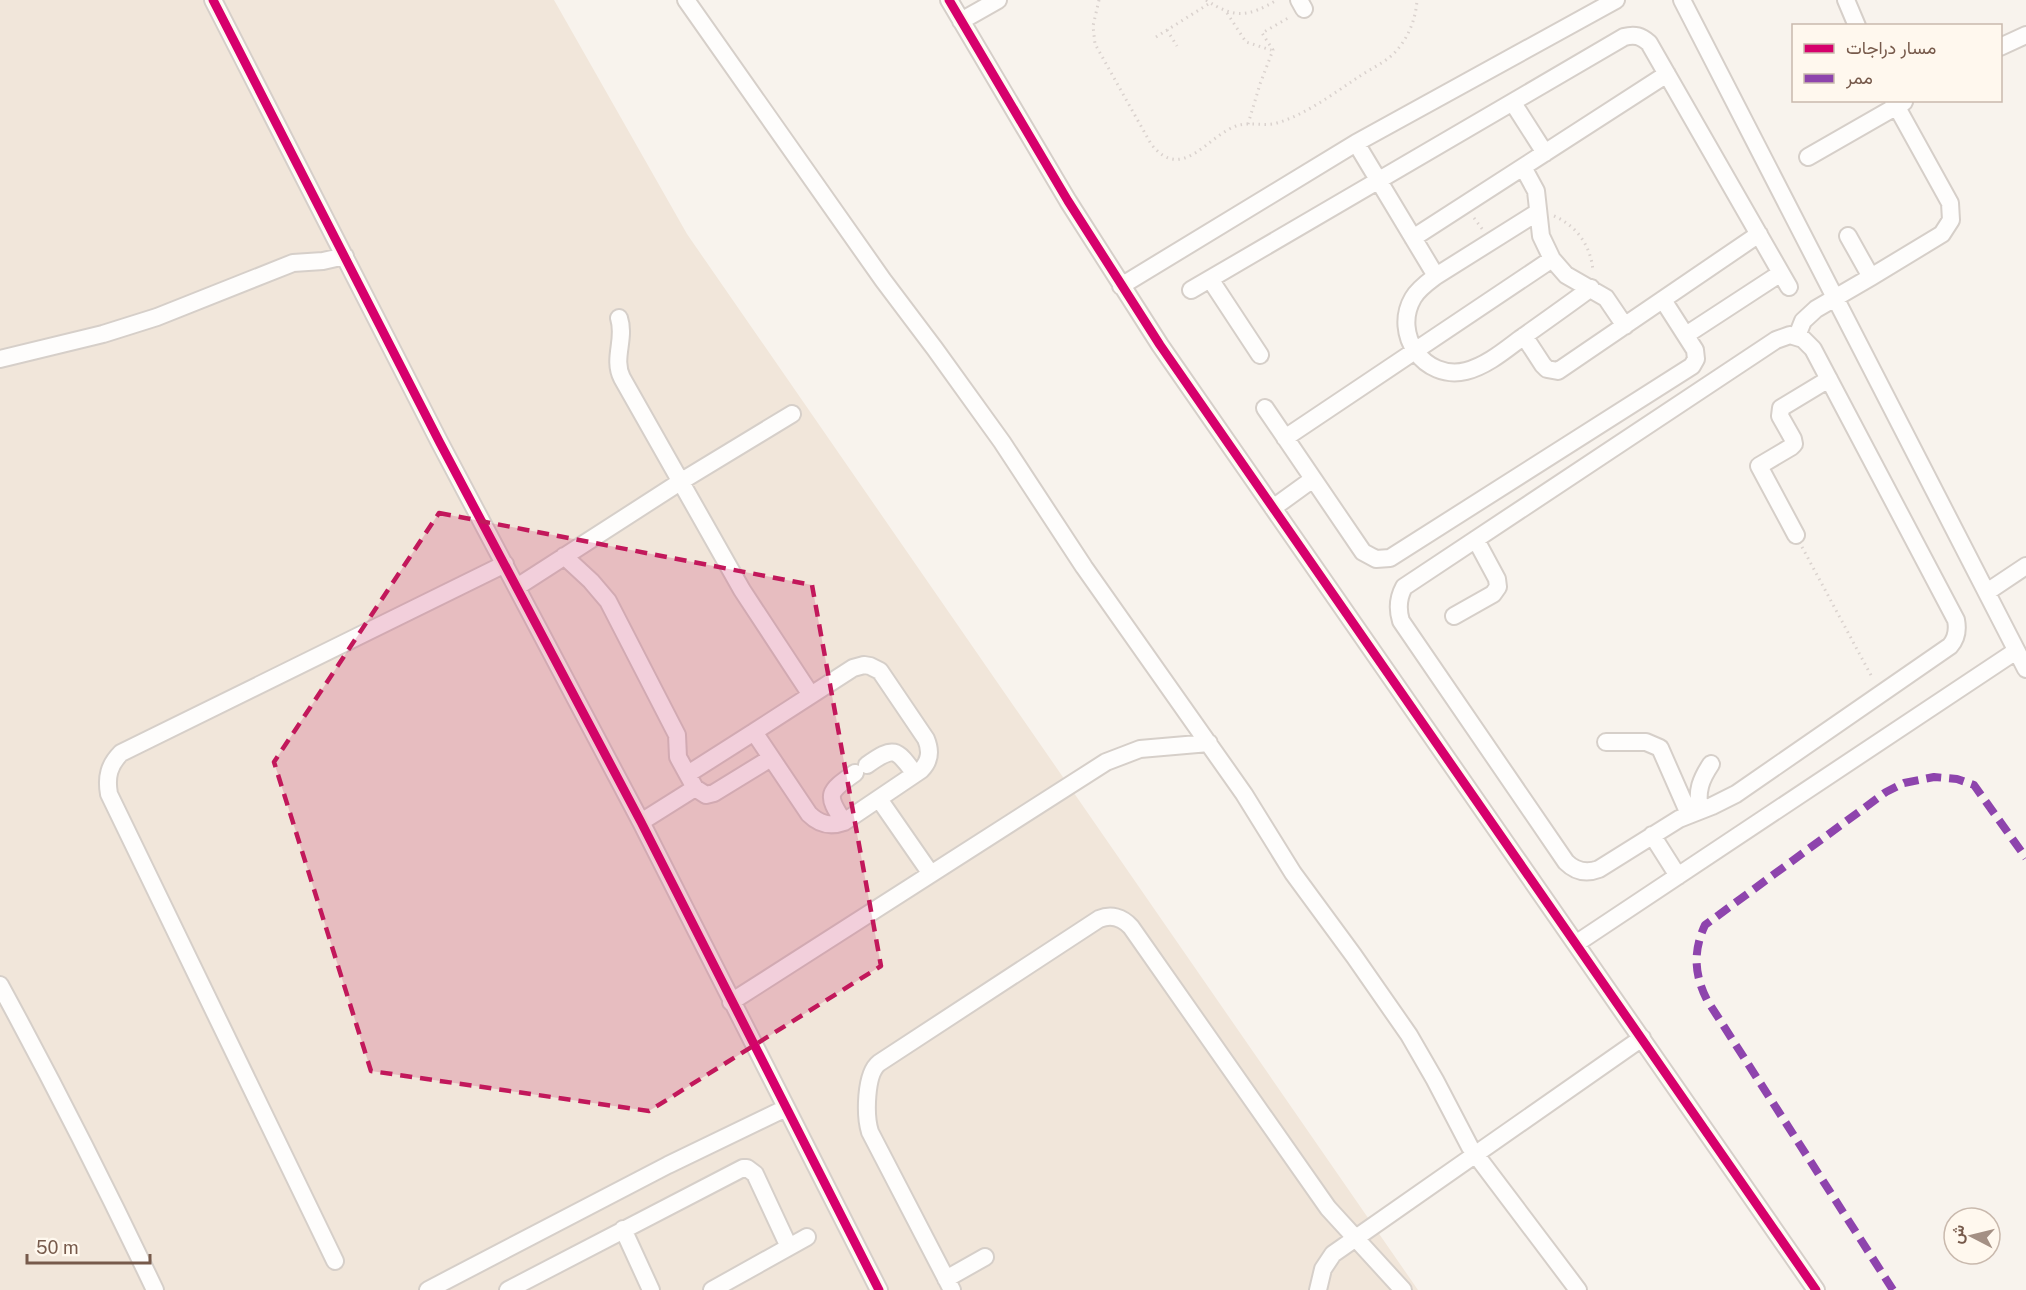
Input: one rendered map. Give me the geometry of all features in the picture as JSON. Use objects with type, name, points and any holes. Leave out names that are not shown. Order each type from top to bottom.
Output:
[{"type":"street","points":[[213,0],[641,822],[879,1290]]},
{"type":"street","points":[[686,0],[877,271],[982,414],[1084,567],[1244,794],[1299,882],[1354,956],[1408,1035],[1435,1080],[1459,1129],[1476,1155],[1578,1290]]},
{"type":"street","points":[[949,0],[1121,286],[1816,1290]]},
{"type":"street","points":[[961,21],[998,0]]},
{"type":"street","points":[[1121,286],[1356,143],[1616,0]]},
{"type":"street","points":[[1682,0],[2026,669]]},
{"type":"street","points":[[1846,0],[1856,24]]},
{"type":"street","points":[[2002,46],[2026,34]]},
{"type":"street","points":[[1191,290],[1631,35],[1638,36],[1649,43],[1785,280],[1686,335]]},
{"type":"street","points":[[1413,238],[1667,74]]},
{"type":"street","points":[[1797,336],[1799,328],[1809,314],[1942,234],[1951,220],[1952,211],[1898,102],[1809,157]]},
{"type":"street","points":[[1513,103],[1545,153]]},
{"type":"street","points":[[1356,143],[1436,276]]},
{"type":"street","points":[[1523,167],[1536,191],[1544,214],[1540,236],[1552,259],[1566,274],[1592,282],[1625,326]]},
{"type":"street","points":[[1544,214],[1490,241],[1436,276],[1413,297],[1406,324],[1408,339],[1414,351],[1424,362],[1436,369],[1465,372],[1478,367],[1496,357],[1592,282]]},
{"type":"street","points":[[1524,336],[1543,365],[1547,369],[1558,371],[1759,234]]},
{"type":"street","points":[[1848,236],[1871,278]]},
{"type":"street","points":[[0,359],[103,334],[157,317],[293,263],[323,261],[345,256]]},
{"type":"street","points":[[1286,438],[1552,259]]},
{"type":"street","points":[[1210,279],[1260,355]]},
{"type":"street","points":[[1265,408],[1363,552],[1376,559],[1390,558],[1692,366],[1696,354],[1663,300]]},
{"type":"street","points":[[619,318],[622,332],[617,356],[619,372],[742,590],[811,695]]},
{"type":"street","points":[[1783,336],[1797,336],[1809,344],[1829,379],[1956,620],[1958,627],[1954,641],[1736,794],[1695,812],[1652,835],[1599,869],[1583,872],[1569,865],[1401,621],[1399,602],[1404,587],[1776,340],[1783,336]]},
{"type":"street","points":[[1796,535],[1758,466],[1794,444],[1780,416],[1781,408],[1829,379]]},
{"type":"street","points":[[517,587],[680,482],[792,414]]},
{"type":"street","points":[[1273,508],[1313,479]]},
{"type":"street","points":[[1454,616],[1493,594],[1498,587],[1497,579],[1476,540]]},
{"type":"street","points":[[564,556],[591,581],[615,613],[677,735],[677,754],[692,781],[702,793],[714,793],[771,758]]},
{"type":"street","points":[[335,1261],[109,794],[110,767],[121,753],[505,564]]},
{"type":"street","points":[[1987,592],[2026,566]]},
{"type":"street","points":[[1577,943],[2016,651]]},
{"type":"street","points":[[641,822],[754,732],[859,666],[870,666],[880,671],[929,746],[928,759],[926,765],[915,774],[879,799],[844,822],[832,825],[814,819],[809,814],[754,732]]},
{"type":"street","points":[[1606,742],[1646,742],[1660,748],[1695,812]]},
{"type":"street","points":[[731,1002],[1106,762],[1123,754],[1148,748],[1209,743]]},
{"type":"street","points":[[844,822],[834,807],[832,796],[837,785],[883,754],[893,752],[902,756],[915,774]]},
{"type":"street","points":[[1695,812],[1700,784],[1711,764]]},
{"type":"street","points":[[879,799],[931,874]]},
{"type":"street","points":[[1652,835],[1678,876]]},
{"type":"street","points":[[985,1257],[949,1284],[870,1132],[866,1113],[872,1071],[879,1063],[1104,917],[1122,919],[1131,927],[1328,1208],[1403,1290]]},
{"type":"street","points":[[0,986],[108,1190],[154,1290]]},
{"type":"street","points":[[1318,1290],[1323,1269],[1329,1258],[1642,1038]]},
{"type":"street","points":[[428,1290],[668,1165],[786,1108]]},
{"type":"street","points":[[508,1290],[738,1169],[747,1168],[755,1174],[789,1247]]},
{"type":"street","points":[[623,1229],[651,1290]]},
{"type":"street","points":[[712,1290],[807,1237]]},
{"type":"path","points":[[1099,0],[1093,26],[1095,44],[1151,144],[1157,152],[1168,158],[1180,160],[1187,158],[1232,128],[1248,124],[1269,125],[1283,121],[1317,104],[1382,62],[1404,42],[1414,17],[1417,0]]},
{"type":"path","points":[[1206,0],[1227,12],[1246,14],[1277,0]]},
{"type":"path","points":[[1156,37],[1210,3]]},
{"type":"path","points":[[1273,50],[1262,33],[1301,5]]},
{"type":"path","points":[[1227,12],[1246,42],[1273,50]]},
{"type":"path","points":[[1167,30],[1177,46]]},
{"type":"path","points":[[1248,124],[1273,50]]},
{"type":"path","points":[[1465,205],[1490,241]]},
{"type":"path","points":[[1544,214],[1573,228],[1582,238],[1592,262],[1592,282]]},
{"type":"path","points":[[1796,535],[1882,693]]},
{"type":"highlighted area","points":[[439,513],[812,585],[881,966],[649,1111],[371,1071],[274,762]]},
{"type":"shaded area","points":[[0,0],[554,0],[687,234],[1418,1290],[0,1290]]},
{"type":"marked path","points":[[1893,1290],[1707,1000],[1697,972],[1698,944],[1705,925],[1886,792],[1904,783],[1934,777],[1957,779],[1974,785],[2026,858]]},
{"type":"cycle path","points":[[213,0],[440,443],[641,822],[879,1290]]},
{"type":"cycle path","points":[[949,0],[1068,201],[1160,345],[1816,1290]]}]
